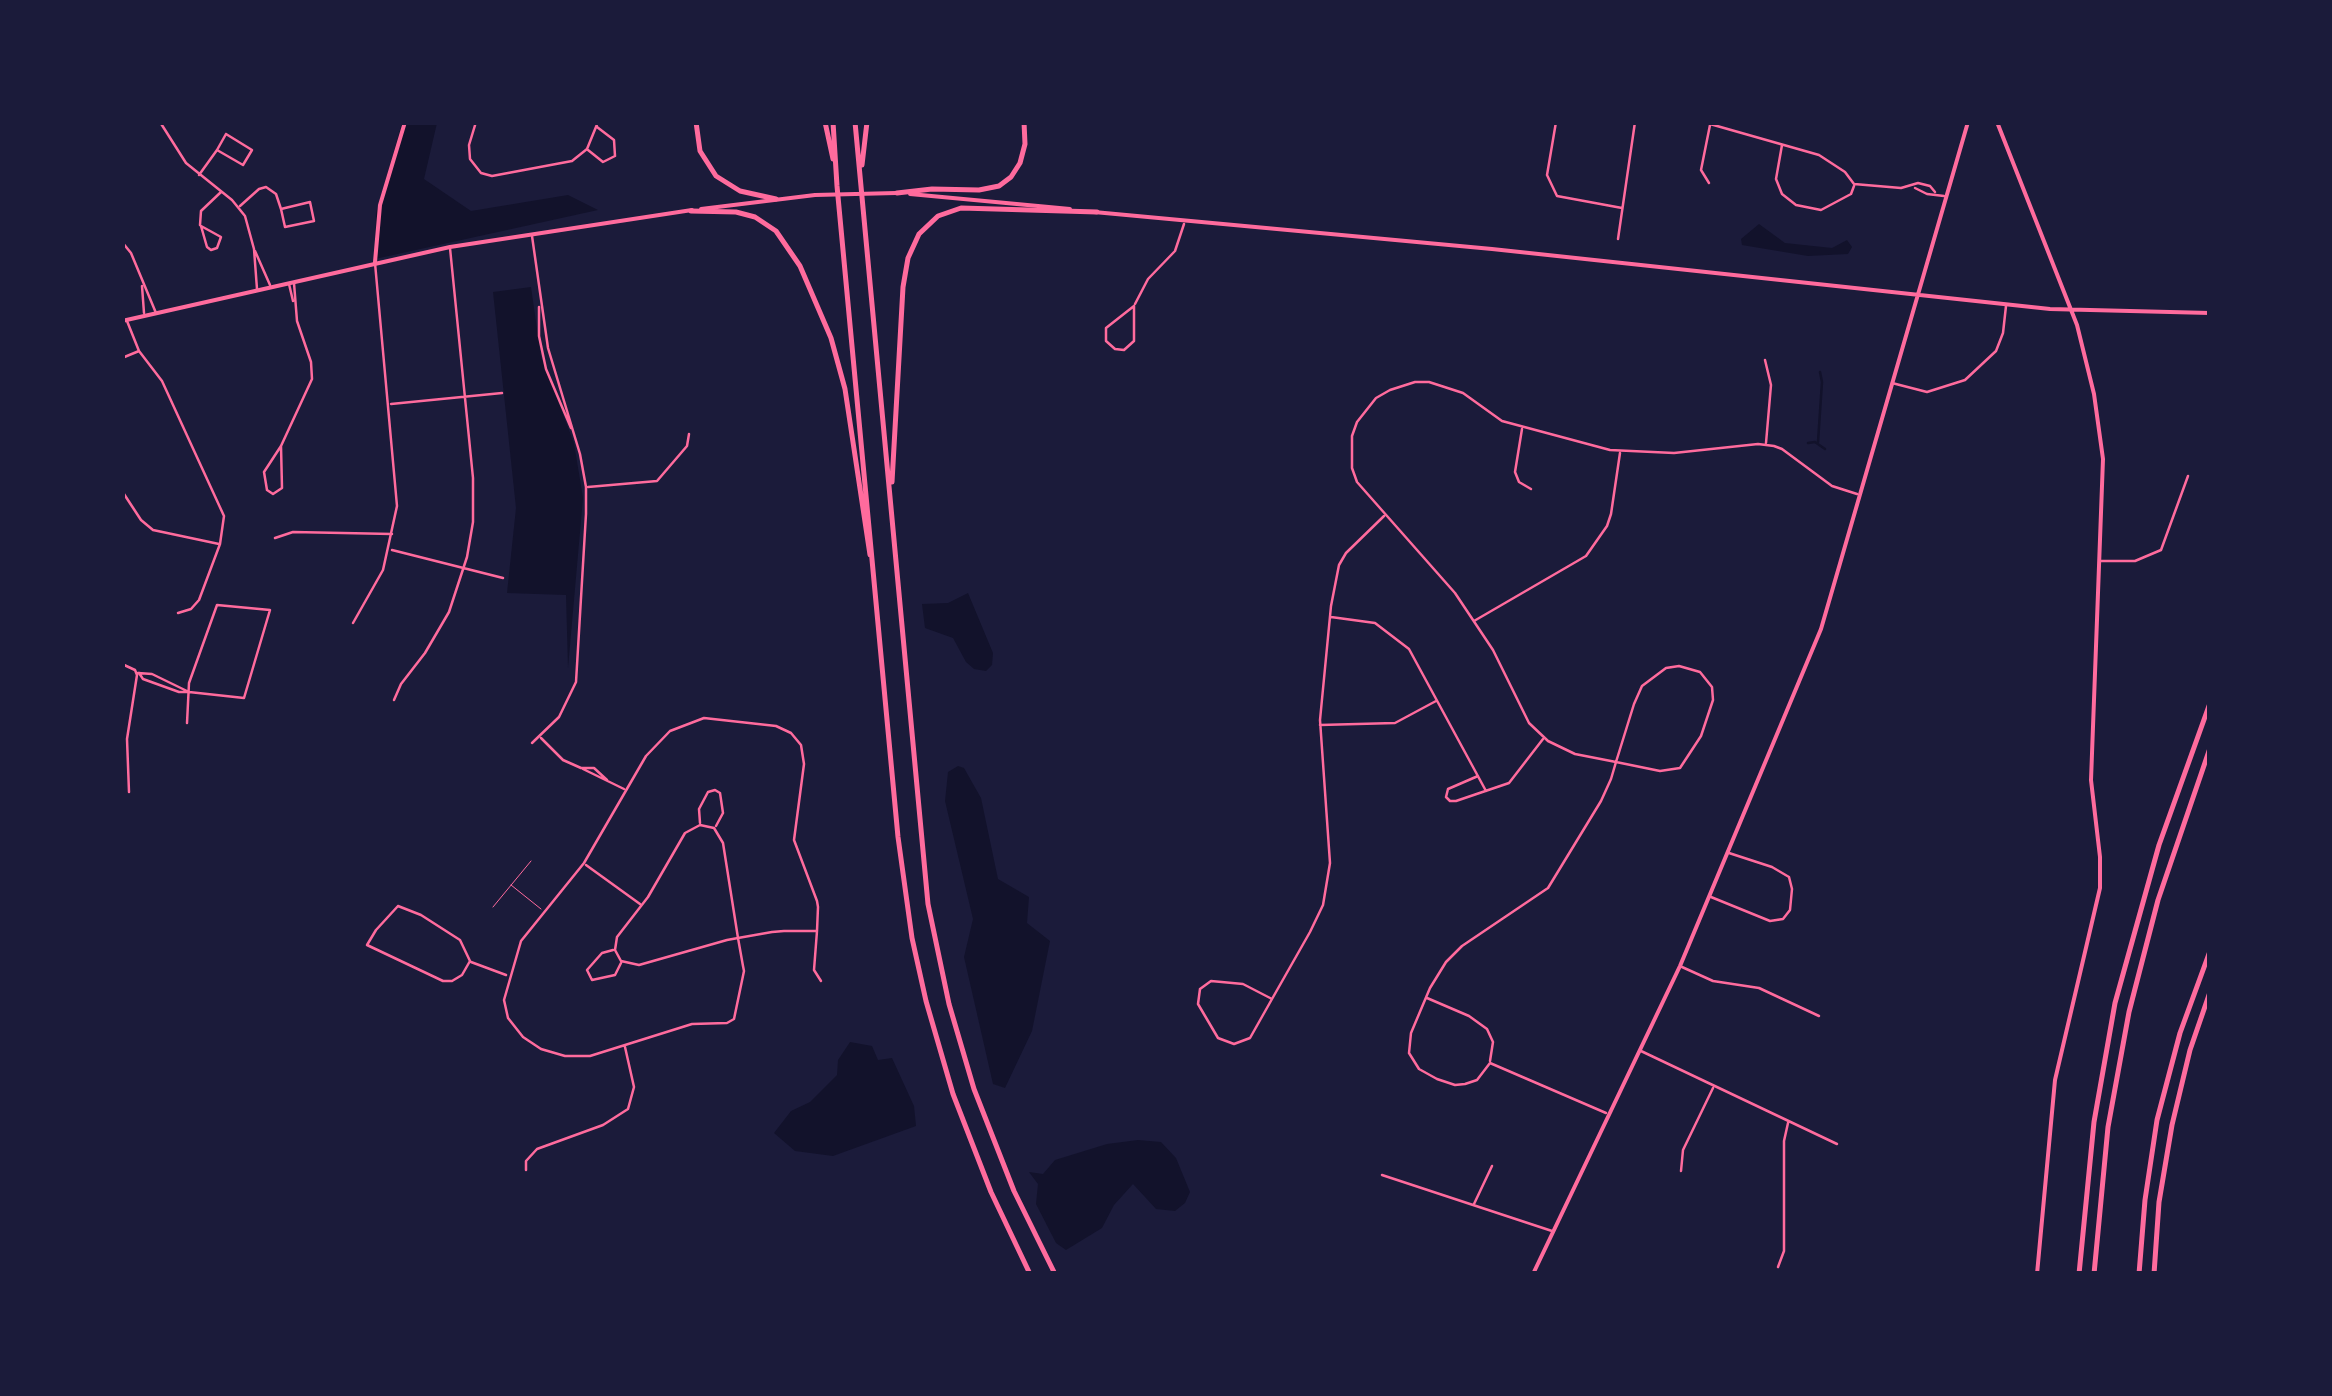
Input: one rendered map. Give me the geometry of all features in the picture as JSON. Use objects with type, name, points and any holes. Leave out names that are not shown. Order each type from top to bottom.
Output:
[{"type":"highway","points":[[696,122],[700,151],[716,176],[740,191],[776,199]]},
{"type":"highway","points":[[825,122],[836,171]]},
{"type":"highway","points":[[833,122],[902,876],[922,984],[963,1123],[1030,1274]]},
{"type":"highway","points":[[855,122],[924,872],[940,967],[983,1115],[1054,1274]]},
{"type":"highway","points":[[862,173],[867,122]]},
{"type":"highway","points":[[897,193],[1000,186],[1020,163],[1024,122]]},
{"type":"highway","points":[[891,500],[902,286],[919,234],[938,216],[961,208],[1098,212]]},
{"type":"highway","points":[[690,210],[736,212],[766,223],[784,241],[810,288],[845,390],[876,599]]},
{"type":"highway","points":[[2079,1274],[2094,1122],[2116,1003],[2159,845],[2210,703]]},
{"type":"highway","points":[[2094,1274],[2108,1128],[2129,1012],[2163,883],[2210,748]]},
{"type":"highway","points":[[2139,1274],[2147,1185],[2163,1095],[2180,1033],[2210,952]]},
{"type":"highway","points":[[2154,1274],[2172,1124],[2190,1050],[2210,992]]},
{"type":"street","points":[[160,122],[198,176],[239,208],[270,287]]},
{"type":"street","points":[[352,623],[376,586],[393,534],[397,492],[375,262],[380,206],[405,122]]},
{"type":"street","points":[[476,122],[469,145],[470,158],[475,168],[487,175],[564,164],[587,149],[598,125],[614,140],[616,156],[603,162],[587,149]]},
{"type":"street","points":[[1556,122],[1547,175],[1557,196],[1622,208]]},
{"type":"street","points":[[1618,239],[1635,122]]},
{"type":"street","points":[[1703,122],[1819,155],[1845,172],[1854,184]]},
{"type":"street","points":[[1533,1274],[1711,898],[1821,629],[1968,122]]},
{"type":"street","points":[[1996,122],[2072,311],[2090,376],[2103,459],[2091,780],[2100,888],[2058,1060],[2037,1274]]},
{"type":"street","points":[[1709,182],[1701,170],[1710,124]]},
{"type":"street","points":[[198,176],[226,134],[252,150],[241,165],[216,150]]},
{"type":"street","points":[[1782,144],[1776,179],[1782,194],[1796,205],[1821,210],[1851,194],[1854,184]]},
{"type":"street","points":[[1854,184],[1918,183],[1946,196]]},
{"type":"street","points":[[239,208],[266,187],[276,194],[285,227],[315,219],[310,202],[281,209]]},
{"type":"street","points":[[201,226],[221,237],[216,248],[207,247],[201,226],[201,211],[220,192]]},
{"type":"street","points":[[178,614],[191,609],[199,600],[224,529],[220,504],[162,381],[139,351],[124,320],[450,247],[690,210],[814,195],[897,193],[2072,311],[2210,313]]},
{"type":"street","points":[[1134,306],[1134,342],[1124,350],[1115,350],[1106,341],[1106,328],[1134,306],[1150,277],[1175,251],[1185,220]]},
{"type":"street","points":[[532,234],[551,365],[573,430],[586,487],[578,674],[564,710],[532,743]]},
{"type":"street","points":[[122,242],[132,253],[156,313]]},
{"type":"street","points":[[394,700],[442,624],[464,569],[474,504],[450,247]]},
{"type":"street","points":[[254,250],[257,290]]},
{"type":"street","points":[[281,446],[282,488],[273,494],[268,490],[264,472],[281,446],[312,379],[292,282]]},
{"type":"street","points":[[142,285],[145,315]]},
{"type":"street","points":[[1892,384],[1928,392],[1952,386],[1972,375],[1999,346],[2006,304]]},
{"type":"street","points":[[122,358],[139,351]]},
{"type":"street","points":[[1764,360],[1771,385],[1766,445]]},
{"type":"street","points":[[1426,998],[1469,1016],[1487,1029],[1493,1042],[1490,1062],[1476,1080],[1454,1085],[1419,1069],[1409,1052],[1426,998],[1446,962],[1462,946],[1548,888],[1602,802],[1616,762],[1642,686],[1666,668],[1688,666],[1706,676],[1713,700],[1701,736],[1680,768],[1660,771],[1616,762],[1576,754],[1544,738],[1529,722],[1474,621],[1441,575],[1367,496],[1352,468],[1352,436],[1376,398],[1410,383],[1429,382],[1462,393],[1493,417],[1620,451],[1699,452],[1766,445],[1782,449],[1832,486],[1858,494]]},
{"type":"street","points":[[390,404],[502,392]]},
{"type":"street","points":[[1523,427],[1514,472],[1518,482],[1530,489]]},
{"type":"street","points":[[586,487],[657,480],[687,446],[689,434]]},
{"type":"street","points":[[1474,621],[1586,556],[1611,514],[1620,451]]},
{"type":"street","points":[[2100,561],[2135,561],[2161,550],[2188,476]]},
{"type":"street","points":[[122,491],[141,520],[153,530],[220,544]]},
{"type":"street","points":[[1272,999],[1243,984],[1211,981],[1200,989],[1198,1004],[1218,1038],[1234,1044],[1250,1038],[1272,999],[1323,905],[1328,877],[1320,725],[1330,617],[1339,565],[1346,552],[1385,515]]},
{"type":"street","points":[[275,538],[293,532],[393,534]]},
{"type":"street","points":[[390,550],[502,578]]},
{"type":"street","points":[[122,664],[143,679],[180,692],[189,692],[244,698],[270,610],[218,604],[189,683],[189,692],[186,723]]},
{"type":"street","points":[[1330,617],[1364,620],[1388,630],[1409,650],[1486,791]]},
{"type":"street","points":[[137,674],[152,674],[189,692]]},
{"type":"street","points":[[129,792],[127,739],[137,674]]},
{"type":"street","points":[[1320,725],[1395,723],[1437,700]]},
{"type":"street","points":[[621,962],[615,950],[617,938],[685,832],[700,825],[714,828],[723,843],[738,938],[743,982],[736,1016],[731,1022],[692,1024],[577,1057],[552,1054],[518,1032],[506,1013],[504,996],[520,941],[584,863],[656,743],[688,722],[724,718],[776,726],[799,742],[804,760],[794,840],[817,901],[814,970],[820,981]]},
{"type":"street","points":[[540,737],[557,756],[626,790]]},
{"type":"street","points":[[1478,776],[1448,789],[1446,797],[1456,801],[1510,783],[1544,738]]},
{"type":"street","points":[[582,768],[598,770],[608,780]]},
{"type":"street","points":[[700,825],[699,809],[708,792],[715,790],[720,794],[722,813],[714,828]]},
{"type":"street","points":[[1711,898],[1770,921],[1784,919],[1790,910],[1789,878],[1772,867],[1730,853]]},
{"type":"street","points":[[584,863],[641,905]]},
{"type":"street","points":[[470,962],[462,975],[443,981],[366,945],[394,908],[404,907],[460,940],[470,962],[509,976]]},
{"type":"street","points":[[621,962],[639,966],[738,938],[817,931]]},
{"type":"street","points":[[615,950],[602,953],[587,970],[592,980],[615,974],[621,962]]},
{"type":"street","points":[[1680,966],[1707,979],[1759,988],[1819,1016]]},
{"type":"street","points":[[526,1170],[526,1161],[535,1150],[603,1125],[628,1109],[634,1087],[624,1045]]},
{"type":"street","points":[[1640,1051],[1837,1144]]},
{"type":"street","points":[[1490,1062],[1609,1114]]},
{"type":"street","points":[[1682,1171],[1681,1155],[1714,1086]]},
{"type":"street","points":[[1778,1268],[1784,1255],[1784,1141],[1789,1122]]},
{"type":"street","points":[[1473,1205],[1492,1166]]},
{"type":"street","points":[[1382,1175],[1552,1231]]},
{"type":"lane","points":[[492,906],[531,861]]},
{"type":"lane","points":[[510,884],[544,912]]},
{"type":"shaded area","points":[[402,123],[437,123],[424,179],[471,211],[568,195],[598,210],[375,259],[376,213]]},
{"type":"shaded area","points":[[1759,224],[1785,243],[1832,248],[1847,240],[1852,247],[1848,254],[1808,256],[1742,245],[1741,239]]},
{"type":"shaded area","points":[[531,287],[541,357],[574,443],[583,498],[568,668],[566,595],[507,593],[516,508],[493,292]]},
{"type":"shaded area","points":[[968,593],[993,653],[992,665],[986,671],[974,669],[966,662],[953,638],[925,628],[922,604],[948,603]]},
{"type":"shaded area","points":[[958,766],[964,768],[981,798],[998,879],[1029,897],[1027,923],[1050,941],[1032,1031],[1005,1088],[993,1084],[964,957],[973,919],[945,801],[948,772]]},
{"type":"shaded area","points":[[850,1042],[872,1046],[878,1060],[892,1058],[914,1106],[916,1126],[833,1156],[795,1151],[774,1133],[791,1111],[810,1102],[837,1075],[838,1060]]},
{"type":"shaded area","points":[[1161,1142],[1176,1158],[1190,1192],[1185,1203],[1175,1211],[1156,1209],[1133,1184],[1114,1205],[1102,1228],[1066,1250],[1056,1243],[1036,1204],[1038,1184],[1029,1172],[1043,1174],[1055,1160],[1107,1144]]},
{"type":"waterway","points":[[1818,442],[1820,372]]},
{"type":"waterway","points":[[1808,443],[1815,442],[1825,449]]}]
